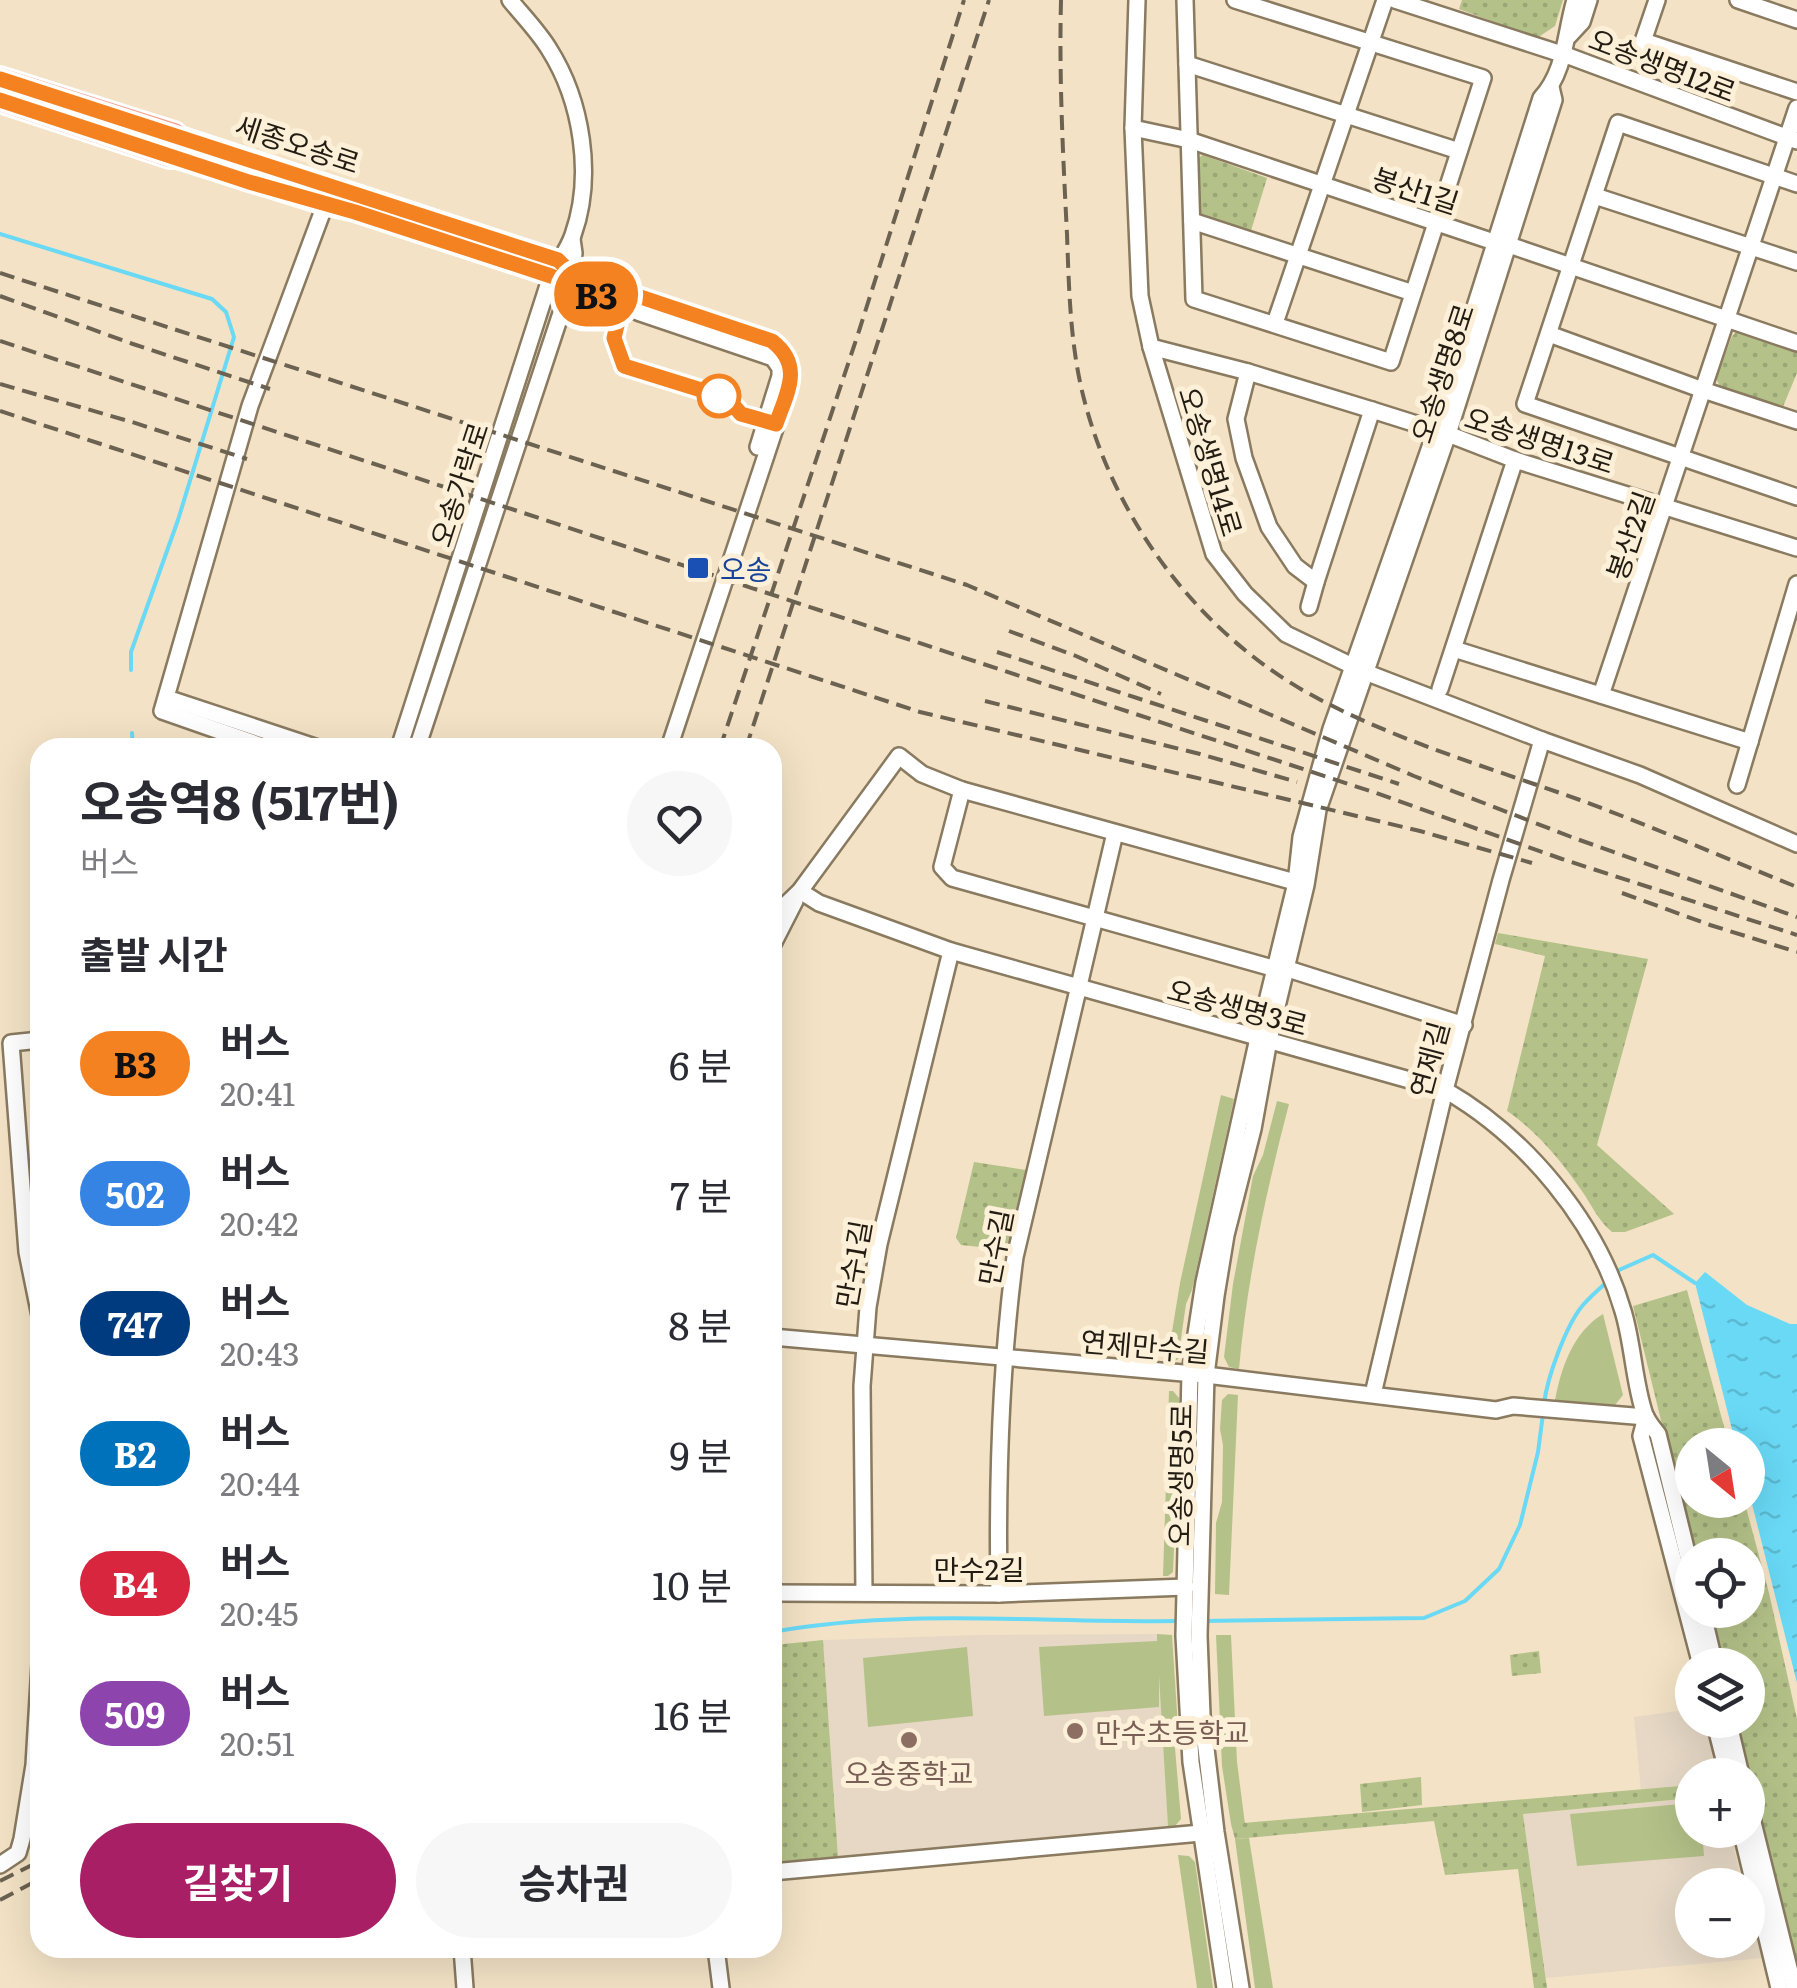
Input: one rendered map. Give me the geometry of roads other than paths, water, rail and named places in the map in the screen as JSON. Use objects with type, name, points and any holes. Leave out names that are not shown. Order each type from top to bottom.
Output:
[{"type":"highway","name":"세종오송로","points":[[0,75],[172,145]]},
{"type":"highway","name":"세종오송로","points":[[0,100],[172,145]]},
{"type":"main road","points":[[0,110],[172,145]]},
{"type":"main road","name":"세종오송로","points":[[172,145],[332,186],[563,274]]},
{"type":"main road","name":"세종오송로","points":[[172,145],[326,206],[563,274]]},
{"type":"street","name":"오송가락로","points":[[420,738],[563,274],[583,191],[583,161],[574,103],[564,76],[548,48],[510,0]]},
{"type":"street","name":"오송생명14로","points":[[1137,0],[1134,128],[1140,296],[1214,554],[1245,594],[1286,634],[1358,669],[1640,775],[1796,840]]},
{"type":"street","points":[[1186,0],[1194,299],[1391,362],[1484,78],[1235,0]]},
{"type":"street","points":[[1274,324],[1385,0]]},
{"type":"street","name":"오송생명12로","points":[[1396,0],[1563,54],[1792,139]]},
{"type":"street","name":"오송생명8로","points":[[1570,36],[1569,20],[1575,0]]},
{"type":"street","name":"오송생명8로","points":[[1301,884],[1301,837],[1331,729],[1358,669],[1442,432],[1502,243],[1554,100],[1551,87],[1570,36],[1582,22],[1590,0]]},
{"type":"street","points":[[1657,0],[1641,47],[1797,92]]},
{"type":"street","points":[[1738,0],[1797,20]]},
{"type":"street","name":"봉산1길","points":[[1187,64],[1460,152]]},
{"type":"street","name":"봉산2길","points":[[1601,695],[1774,176],[1792,139],[1797,108]]},
{"type":"street","points":[[1797,184],[1618,123],[1525,404],[1797,497]]},
{"type":"street","name":"봉산1길","points":[[1134,128],[1190,140],[1570,264]]},
{"type":"street","points":[[164,705],[250,406],[332,186]]},
{"type":"street","points":[[1595,196],[1797,262]]},
{"type":"street","points":[[1192,221],[1413,293]]},
{"type":"street","points":[[1570,264],[1797,342]]},
{"type":"street","name":"오송가락로","points":[[402,738],[563,274]]},
{"type":"street","points":[[563,274],[618,303],[773,358],[780,368],[771,423],[672,738]]},
{"type":"street","points":[[563,274],[772,341],[790,361],[791,374],[663,738]]},
{"type":"street","points":[[618,303],[620,313],[614,338],[624,366],[727,398],[741,414],[771,423]]},
{"type":"street","points":[[1549,334],[1797,421]]},
{"type":"street","name":"오송생명13로","points":[[1152,347],[1372,410],[1516,460],[1797,548]]},
{"type":"street","points":[[1248,372],[1236,419],[1244,458],[1269,528],[1294,566],[1316,582]]},
{"type":"street","points":[[1309,608],[1372,410]]},
{"type":"street","points":[[1440,688],[1516,460]]},
{"type":"street","points":[[1737,785],[1797,584]]},
{"type":"street","points":[[1454,650],[1750,742]]},
{"type":"street","points":[[164,705],[244,738]]},
{"type":"street","points":[[164,705],[282,738]]},
{"type":"street","name":"연제길","points":[[1373,1394],[1444,1090],[1542,740]]},
{"type":"street","points":[[782,926],[800,891],[899,756],[922,774],[962,790],[1301,884]]},
{"type":"street","points":[[962,790],[942,867],[952,878],[1282,969],[1464,1025]]},
{"type":"street","name":"만수길","points":[[999,1594],[1003,1358],[1014,1256],[1114,833]]},
{"type":"street","name":"오송생명5로","points":[[1192,1606],[1186,1587],[1198,1374],[1226,1235],[1253,1128],[1264,1039],[1301,884]]},
{"type":"street","points":[[782,908],[800,891]]},
{"type":"street","name":"오송생명3로","points":[[800,891],[818,903],[950,952],[1444,1090],[1494,1122],[1578,1216],[1603,1258],[1623,1310],[1646,1417]]},
{"type":"street","name":"만수1길","points":[[864,1593],[864,1344],[879,1244],[950,952]]},
{"type":"street","points":[[30,1041],[10,1044],[6,1068],[30,1267]]},
{"type":"street","name":"연제만수길","points":[[782,1339],[1198,1374],[1496,1410],[1513,1406],[1646,1417]]},
{"type":"street","name":"오송생명5로","points":[[1198,1374],[1191,1636],[1202,1716],[1225,1988]]},
{"type":"street","points":[[1646,1417],[1658,1434],[1683,1538]]},
{"type":"street","points":[[1646,1417],[1641,1436],[1696,1648]]},
{"type":"street","name":"만수2길","points":[[782,1593],[999,1594],[1186,1587]]},
{"type":"street","points":[[0,1864],[18,1853],[30,1790]]},
{"type":"street","points":[[782,1871],[1210,1832]]},
{"type":"street","name":"오송생명5로","points":[[1210,1832],[1240,1988]]},
{"type":"street","points":[[1746,1848],[1779,1988]]},
{"type":"street","points":[[1759,1848],[1794,1988]]},
{"type":"street","points":[[463,1958],[465,1988]]},
{"type":"street","points":[[717,1958],[721,1988]]},
{"type":"water","points":[[1705,1272],[1747,1305],[1797,1324],[1797,1683],[1765,1556],[1765,1538],[1761,1538],[1756,1518],[1765,1518],[1765,1428],[1732,1428],[1695,1283]]},
{"type":"waterway","points":[[0,234],[212,299],[226,312],[234,337],[178,520],[131,652],[131,670]]},
{"type":"waterway","points":[[132,733],[132,738]]},
{"type":"waterway","points":[[1614,1275],[1653,1255],[1695,1283]]},
{"type":"waterway","points":[[1544,1404],[1553,1367],[1570,1325],[1583,1305],[1607,1282]]},
{"type":"waterway","points":[[1202,1621],[1424,1618],[1465,1601],[1499,1569],[1520,1525],[1543,1414]]},
{"type":"waterway","points":[[782,1631],[923,1618],[1178,1621]]},
{"type":"railway","points":[[723,738],[964,0]]},
{"type":"railway","points":[[749,738],[989,0]]},
{"type":"railway","points":[[1061,0],[1069,275],[1079,379],[1098,444],[1116,487],[1166,568],[1196,604],[1266,667],[1339,709],[1406,739],[1607,810],[1797,887]]},
{"type":"railway","points":[[0,273],[967,585],[1414,776],[1797,917]]},
{"type":"railway","points":[[0,296],[270,389]]},
{"type":"railway","points":[[0,341],[1797,935]]},
{"type":"railway","points":[[0,384],[247,459]]},
{"type":"railway","points":[[0,411],[920,712],[1420,831],[1532,863]]},
{"type":"railway","points":[[1009,631],[1161,694]]},
{"type":"railway","points":[[997,652],[1399,784]]},
{"type":"railway","points":[[985,701],[1297,782]]},
{"type":"railway","points":[[1622,893],[1797,952]]},
{"type":"railway","points":[[0,1881],[30,1866]]},
{"type":"railway","points":[[0,1900],[30,1884]]},
{"type":"place","name":"오송","points":[[698,568]]},
{"type":"place","name":"만수초등학교","points":[[1075,1731]]},
{"type":"place","name":"오송중학교","points":[[909,1740]]}]
